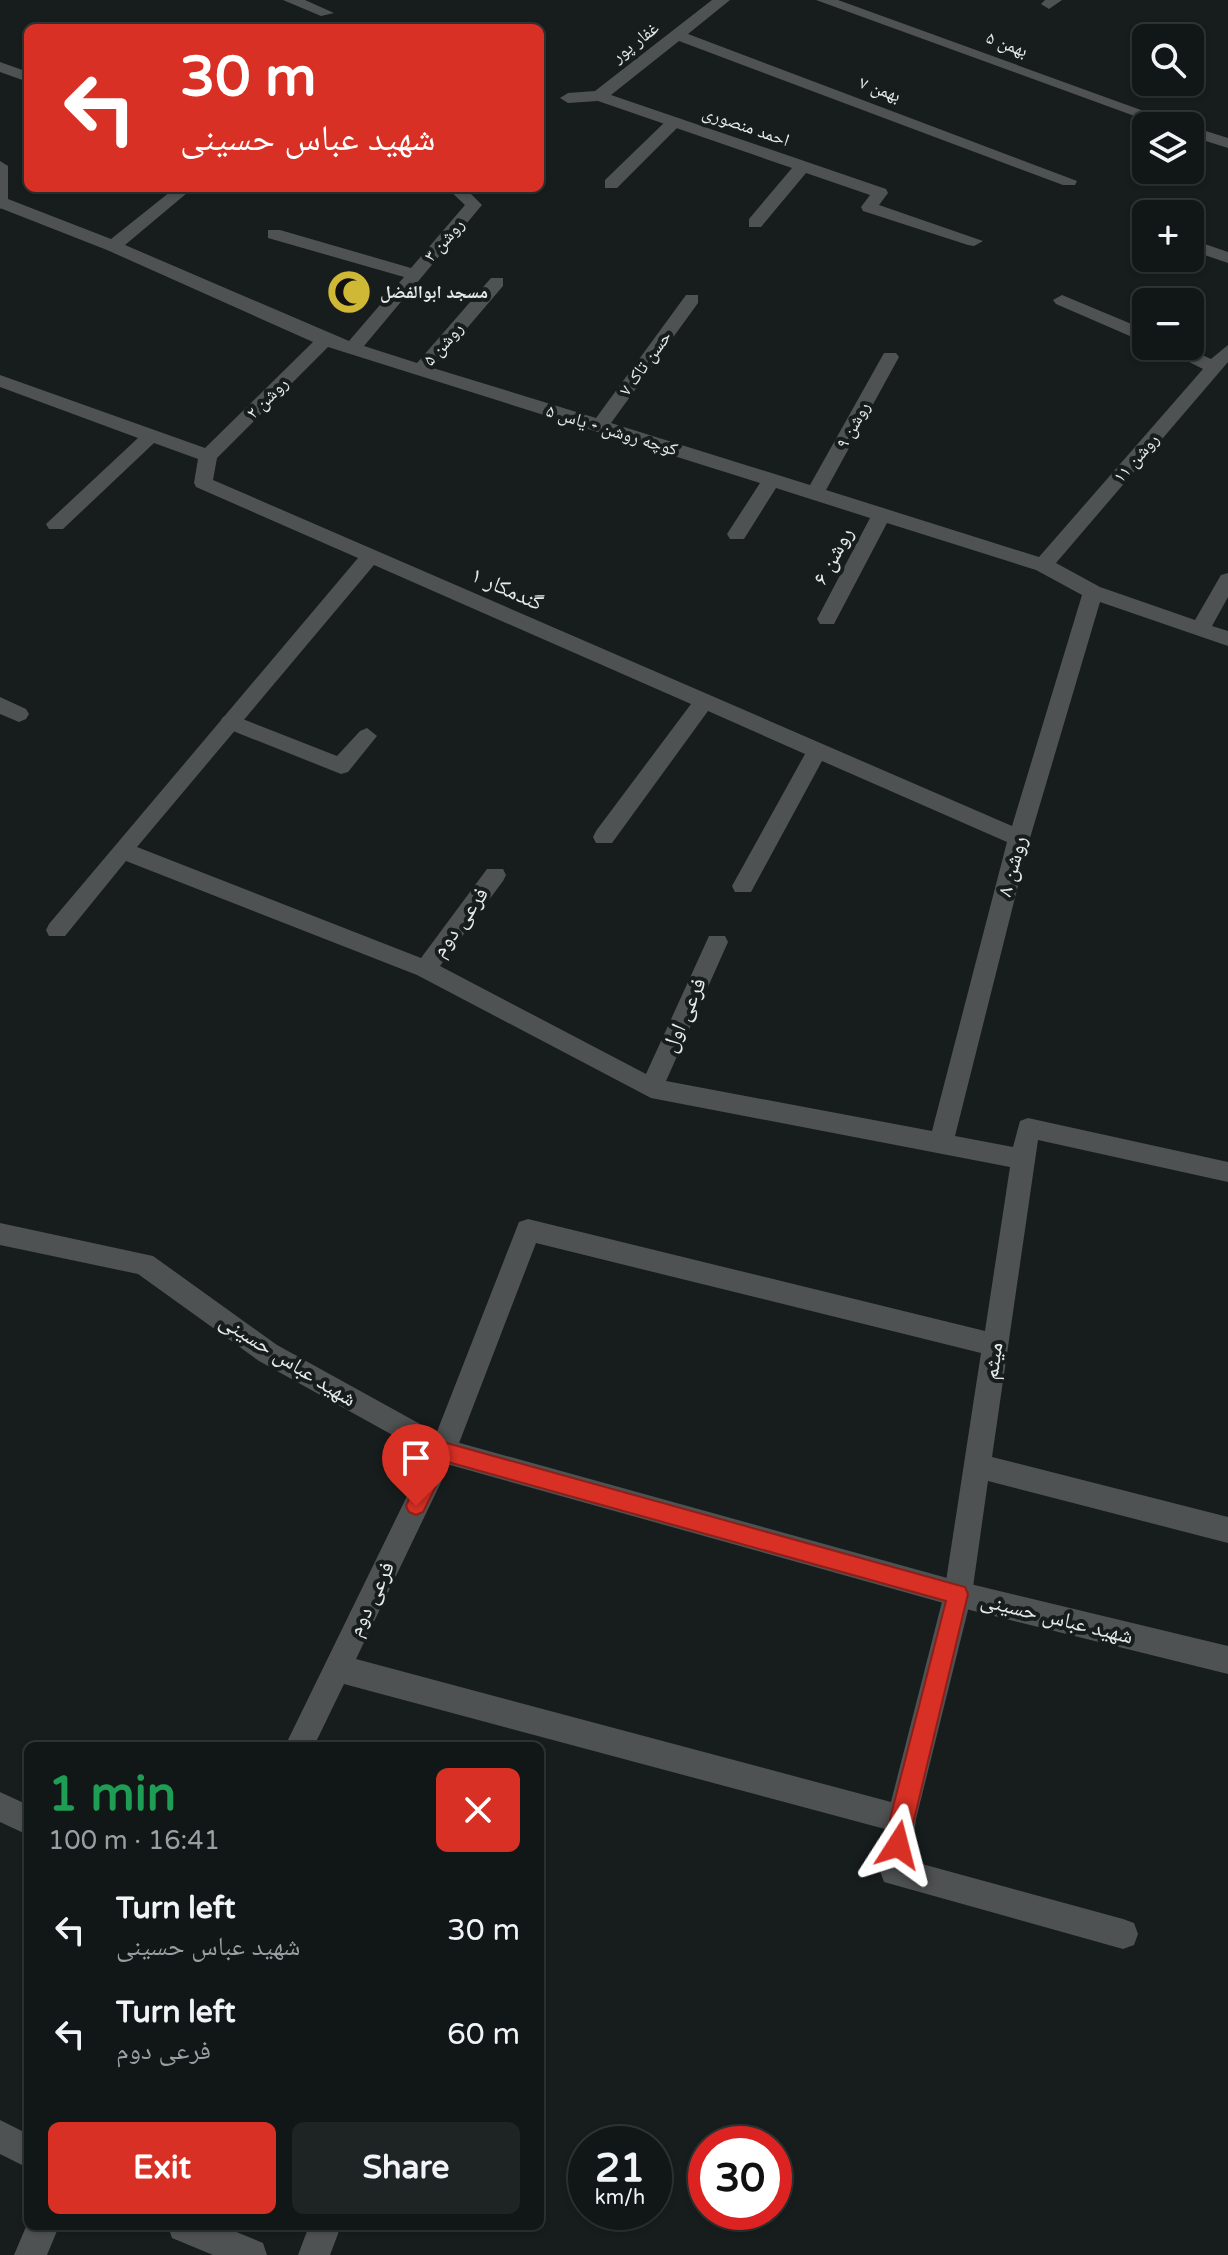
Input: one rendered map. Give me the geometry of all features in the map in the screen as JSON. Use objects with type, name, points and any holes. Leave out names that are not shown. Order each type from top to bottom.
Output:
[{"type":"street","points":[[291,0],[326,13]]},
{"type":"street","name":"غفار پور","points":[[599,96],[722,0]]},
{"type":"street","name":"بهمن ۵","points":[[824,0],[1138,112]]},
{"type":"street","name":"بهمن ۷","points":[[677,35],[1069,181]]},
{"type":"street","points":[[0,67],[24,76]]},
{"type":"street","points":[[568,98],[599,96]]},
{"type":"street","name":"احمد منصوری","points":[[599,96],[880,193],[869,207],[974,241]]},
{"type":"street","points":[[611,184],[674,122]]},
{"type":"street","points":[[1204,135],[1228,143]]},
{"type":"street","points":[[0,166],[1,203]]},
{"type":"street","points":[[755,223],[803,166]]},
{"type":"street","points":[[113,246],[180,192]]},
{"type":"street","name":"روشن ۳","points":[[352,349],[474,205],[459,192]]},
{"type":"street","name":"کوچه روشن - یاس ۵","points":[[1,203],[113,246],[325,340],[1043,565],[1093,592],[1228,639]]},
{"type":"street","points":[[274,234],[414,274]]},
{"type":"street","points":[[1204,249],[1228,258]]},
{"type":"street","name":"روشن ۵","points":[[421,370],[497,282]]},
{"type":"street","name":"حسن تاک ۷","points":[[599,427],[692,299]]},
{"type":"street","points":[[1062,300],[1132,331]]},
{"type":"street","name":"روشن ۲","points":[[208,456],[325,340]]},
{"type":"street","name":"روشن ۱۱","points":[[1043,565],[1228,351]]},
{"type":"street","name":"روشن ۹","points":[[815,493],[890,357]]},
{"type":"street","points":[[1198,360],[1214,367]]},
{"type":"street","points":[[0,381],[208,456]]},
{"type":"street","points":[[56,524],[150,437]]},
{"type":"street","name":"گندمکار ۱","points":[[208,456],[203,483],[1019,838]]},
{"type":"street","points":[[737,534],[772,479]]},
{"type":"street","name":"روشن ۶","points":[[827,619],[882,514]]},
{"type":"street","points":[[57,930],[371,556]]},
{"type":"street","points":[[1200,629],[1228,580]]},
{"type":"street","name":"روشن ۸","points":[[941,1142],[1019,838],[1093,592]]},
{"type":"street","points":[[604,837],[704,701]]},
{"type":"street","points":[[230,722],[341,766],[367,736]]},
{"type":"street","points":[[743,886],[817,751]]},
{"type":"street","points":[[122,850],[425,969],[651,1088],[1023,1159]]},
{"type":"street","name":"فرعی دوم","points":[[425,969],[495,875]]},
{"type":"street","name":"فرعی اول","points":[[651,1088],[717,942]]},
{"type":"street","name":"میثم","points":[[1123,1934],[895,1871],[901,1819],[958,1594],[1028,1128],[1228,1172]]},
{"type":"street","name":"فرعی دوم","points":[[301,1742],[443,1451],[528,1230],[995,1345]]},
{"type":"street","name":"شهید عباس حسینی","points":[[0,1234],[144,1264],[268,1353],[443,1451],[958,1594],[1228,1660]]},
{"type":"street","points":[[977,1466],[1228,1530]]},
{"type":"street","points":[[337,1668],[901,1819]]},
{"type":"street","points":[[0,1807],[24,1818]]},
{"type":"street","points":[[0,2136],[24,2150]]},
{"type":"street","points":[[30,2255],[41,2230]]},
{"type":"street","points":[[193,2230],[251,2255]]},
{"type":"street","points":[[314,2255],[323,2230]]},
{"type":"place","name":"مسجد ابوالفضل","points":[[349,292]]},
{"type":"route","points":[[416,1506],[443,1451],[958,1594],[901,1819],[898,1845]]}]
